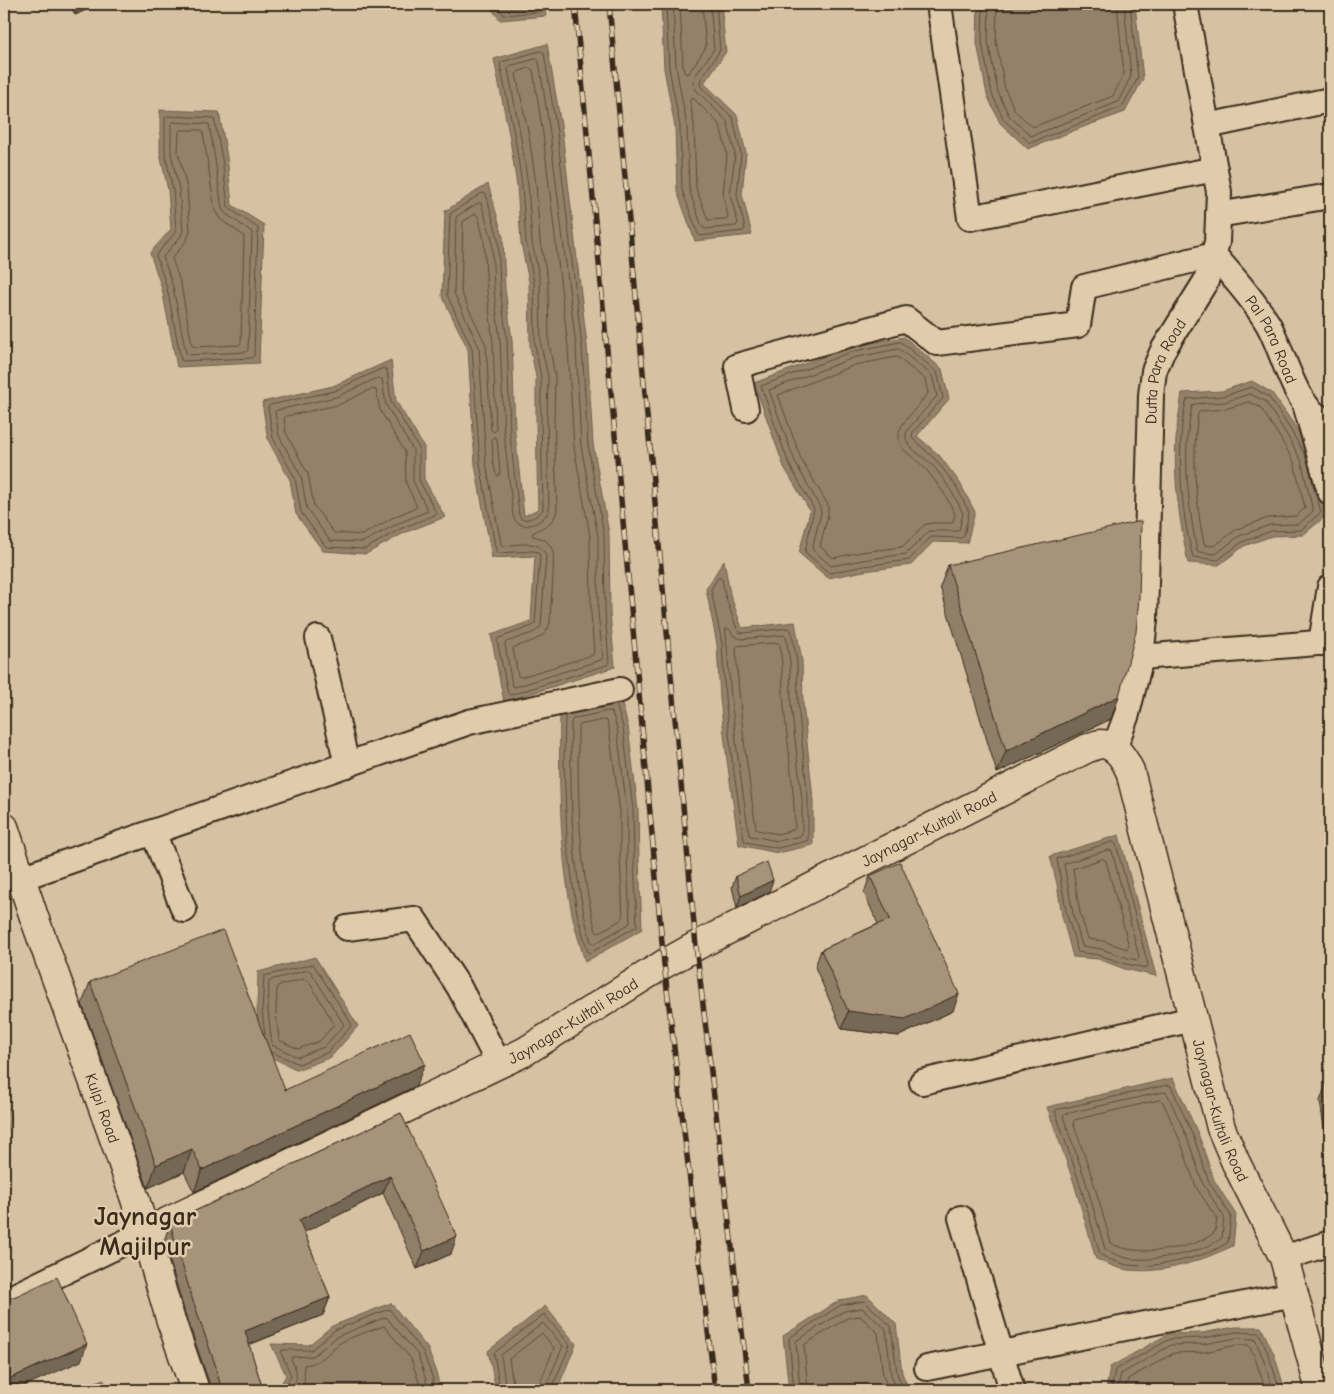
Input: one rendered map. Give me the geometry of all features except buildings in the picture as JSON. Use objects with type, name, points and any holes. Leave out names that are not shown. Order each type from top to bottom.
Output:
[{"type":"main road","name":"Jaynagar-Kultali Road","points":[[144,1234],[524,1052],[696,946],[1088,748],[1101,744],[1114,749],[1124,758],[1130,771],[1220,1128],[1284,1258],[1320,1390]]},
{"type":"main road","name":"Kulpi Road","points":[[4,827],[135,1199],[170,1318],[195,1390]]},
{"type":"street","points":[[939,4],[970,218],[1215,169]]},
{"type":"street","name":"Dutta Para Road","points":[[1114,749],[1127,714],[1141,656],[1145,620],[1151,395],[1154,371],[1163,350],[1206,281],[1217,242],[1219,192],[1185,4]]},
{"type":"street","points":[[1207,126],[1330,100]]},
{"type":"street","points":[[1218,215],[1330,196]]},
{"type":"street","points":[[746,409],[737,366],[906,319],[937,343],[1078,325],[1084,287],[1214,255]]},
{"type":"street","name":"Pal Para Road","points":[[1214,255],[1244,290],[1269,326],[1295,386],[1306,404],[1319,417],[1330,421]]},
{"type":"street","points":[[1306,404],[1330,492]]},
{"type":"street","points":[[1141,656],[1325,643],[1330,587]]},
{"type":"street","points":[[318,638],[347,765]]},
{"type":"street","points":[[21,878],[469,722],[620,690]]},
{"type":"street","points":[[153,832],[184,910]]},
{"type":"street","points":[[347,928],[414,919],[459,987],[499,1064]]},
{"type":"street","points":[[922,1082],[1193,1019]]},
{"type":"street","points":[[961,1218],[1012,1390]]},
{"type":"street","points":[[4,1301],[144,1234]]},
{"type":"street","points":[[1284,1258],[1330,1243]]},
{"type":"street","points":[[927,1368],[1294,1294]]},
{"type":"shaded area","points":[[4,1087],[10,1119],[4,1144]]},
{"type":"water","points":[[488,4],[544,4],[546,16],[500,20]]},
{"type":"water","points":[[661,4],[721,4],[726,52],[704,83],[737,115],[746,153],[742,194],[752,235],[695,241],[677,191],[675,127],[664,69]]},
{"type":"water","points":[[978,4],[1135,4],[1143,79],[1125,112],[1028,149],[1000,123],[987,95],[977,43]]},
{"type":"water","points":[[547,44],[562,131],[587,345],[593,444],[609,534],[610,613],[615,667],[504,702],[491,635],[531,621],[535,556],[492,558],[475,465],[468,349],[442,296],[445,211],[488,184],[503,237],[505,289],[512,340],[515,433],[524,516],[538,509],[536,377],[530,346],[529,282],[521,243],[517,186],[494,59]]},
{"type":"water","points":[[160,110],[219,112],[227,157],[232,205],[264,225],[259,363],[177,367],[162,289],[150,253],[171,229],[168,190],[160,154]]},
{"type":"water","points":[[904,337],[942,369],[949,399],[917,436],[939,455],[960,483],[975,512],[967,543],[933,542],[911,565],[828,578],[799,553],[810,511],[784,467],[754,383],[849,347]]},
{"type":"water","points":[[391,360],[396,401],[424,447],[424,479],[445,517],[404,533],[366,554],[323,551],[296,514],[290,480],[268,440],[262,402],[333,386]]},
{"type":"water","points":[[1252,381],[1272,393],[1295,426],[1312,456],[1318,488],[1327,515],[1303,535],[1272,536],[1244,546],[1219,565],[1188,563],[1180,517],[1175,470],[1176,433],[1182,393],[1222,391]]},
{"type":"water","points":[[724,560],[730,594],[742,628],[795,622],[802,661],[803,704],[813,799],[813,845],[778,853],[739,845],[720,699],[717,644],[706,589]]},
{"type":"water","points":[[620,697],[628,726],[638,810],[642,929],[585,962],[572,914],[564,864],[560,787],[560,711]]},
{"type":"water","points":[[1119,835],[1156,976],[1125,969],[1098,959],[1073,957],[1062,916],[1050,856]]},
{"type":"water","points":[[315,957],[358,1026],[331,1057],[298,1070],[262,1053],[257,1011],[258,972]]},
{"type":"water","points":[[1173,1078],[1199,1136],[1214,1180],[1236,1215],[1233,1246],[1208,1257],[1169,1268],[1142,1271],[1112,1266],[1096,1259],[1074,1183],[1047,1107]]},
{"type":"water","points":[[867,1295],[896,1324],[902,1373],[909,1390],[789,1390],[783,1336],[840,1300]]},
{"type":"water","points":[[391,1303],[428,1349],[438,1379],[438,1390],[278,1390],[286,1375],[271,1344],[309,1345],[332,1326]]},
{"type":"water","points":[[545,1306],[576,1344],[559,1385],[561,1390],[496,1390],[488,1351]]},
{"type":"water","points":[[1235,1327],[1261,1327],[1274,1354],[1285,1390],[1106,1390],[1110,1367],[1168,1334],[1202,1333]]},
{"type":"water","points":[[103,1379],[109,1390],[77,1390]]},
{"type":"railway","points":[[575,4],[664,964],[715,1390]]},
{"type":"railway","points":[[609,4],[696,946],[749,1390]]},
{"type":"district","name":"Jaynagar Majilpur","points":[[145,1231]]}]
